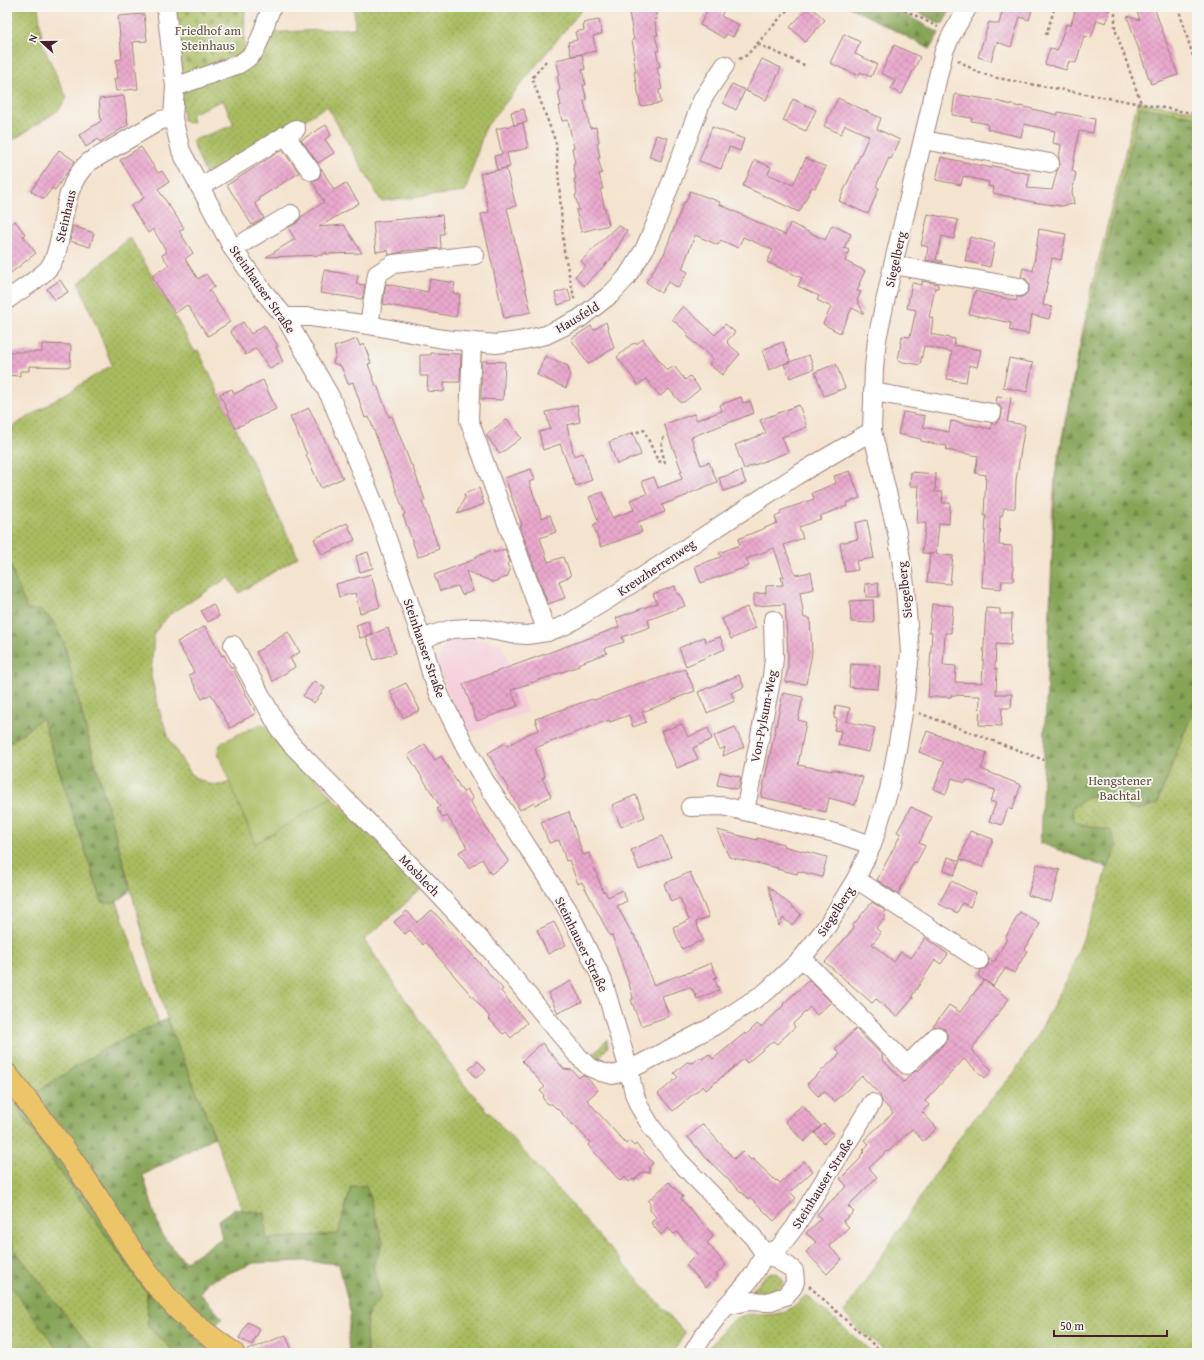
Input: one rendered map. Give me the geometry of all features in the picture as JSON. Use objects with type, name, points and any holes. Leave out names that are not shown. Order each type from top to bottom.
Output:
[{"type":"main road","points":[[7,1075],[57,1138],[157,1286],[175,1306],[207,1334],[233,1353]]},
{"type":"street","name":"Steinhauser Straße","points":[[166,7],[175,87],[173,118],[181,151],[233,249],[263,291],[285,317],[331,398],[381,521],[422,640],[431,673],[441,698],[466,748],[504,812],[568,910],[603,981],[629,1070],[634,1093],[640,1106],[652,1128],[679,1160],[753,1237],[764,1253],[788,1266],[794,1271]]},
{"type":"street","points":[[175,87],[239,64],[247,59],[253,53],[258,44],[272,7]]},
{"type":"street","name":"Siegelberg","points":[[629,1070],[714,1026],[767,991],[802,958],[827,926],[856,879],[872,846],[889,790],[904,707],[910,652],[905,585],[897,533],[872,431],[874,368],[877,339],[944,51],[968,7]]},
{"type":"street","name":"Hausfeld","points":[[285,317],[311,317],[369,325],[443,340],[496,344],[546,335],[579,318],[611,294],[626,278],[644,250],[655,225],[702,98],[726,65]]},
{"type":"street","name":"Steinhaus","points":[[7,300],[49,268],[59,244],[68,197],[73,182],[80,170],[89,162],[161,120],[173,118]]},
{"type":"street","points":[[200,187],[291,132],[311,171]]},
{"type":"street","points":[[923,140],[1050,163]]},
{"type":"street","points":[[233,249],[291,214]]},
{"type":"street","points":[[369,325],[377,274],[393,264],[476,255]]},
{"type":"street","points":[[893,265],[1019,287]]},
{"type":"street","points":[[472,342],[469,420],[547,632]]},
{"type":"street","points":[[873,392],[992,414]]},
{"type":"street","name":"Kreuzherrenweg","points":[[422,640],[434,634],[452,629],[480,628],[511,634],[528,635],[547,632],[566,625],[610,598],[797,474],[872,431]]},
{"type":"street","name":"Von-Pylsum-Weg","points":[[745,811],[774,658],[773,620]]},
{"type":"street","name":"Mosblech","points":[[233,645],[280,730],[292,745],[430,885],[493,953],[578,1056],[589,1067],[601,1072],[612,1075],[629,1070]]},
{"type":"street","points":[[690,807],[723,806],[835,833],[872,846]]},
{"type":"street","points":[[856,879],[979,960]]},
{"type":"street","points":[[802,958],[907,1065],[937,1036]]},
{"type":"street","name":"Steinhauser Straße","points":[[764,1253],[778,1249],[795,1227],[872,1103]]},
{"type":"street","points":[[693,1353],[726,1306],[751,1279],[764,1253]]},
{"type":"street","points":[[726,1306],[747,1301],[768,1302],[785,1296],[795,1282],[794,1271]]},
{"type":"path","points":[[747,55],[790,7]]},
{"type":"path","points":[[899,7],[952,34]]},
{"type":"path","points":[[1046,35],[1055,7]]},
{"type":"path","points":[[1115,7],[1115,28],[1142,104]]},
{"type":"path","points":[[1178,7],[1196,66]]},
{"type":"path","points":[[758,44],[806,66]]},
{"type":"path","points":[[944,51],[977,72],[997,78],[1197,114]]},
{"type":"path","points":[[546,61],[532,78],[556,143],[564,251],[579,318]]},
{"type":"path","points":[[631,434],[644,430],[658,461],[665,463],[661,448],[663,438],[666,436]]},
{"type":"path","points":[[904,707],[1044,760]]},
{"type":"path","points":[[794,1271],[845,1320],[883,1353]]},
{"type":"shaded area","points":[[475,639],[502,644],[527,712],[467,734],[439,670],[438,662],[440,654],[445,646],[453,641]]},
{"type":"green space","points":[[7,7],[38,7],[43,46],[67,98],[59,110],[7,144]]},
{"type":"green space","name":"Friedhof am Steinhaus","points":[[175,7],[245,7],[244,54],[183,80]]},
{"type":"green space","points":[[354,7],[584,7],[485,128],[465,192],[381,201],[327,106],[213,175],[207,177],[193,144],[193,140],[234,125],[223,100],[191,114],[193,122],[188,123],[183,120],[181,96],[184,92],[256,61],[267,33],[355,28]]},
{"type":"green space","points":[[850,7],[892,7],[939,33],[930,49]]},
{"type":"green space","points":[[909,7],[947,7],[951,9],[942,25]]},
{"type":"green space","points":[[1138,100],[1145,103],[1197,111],[1197,1353],[888,1353],[858,1329],[844,1313],[966,1128],[1014,1073],[1042,1027],[1069,975],[1098,900],[1108,866],[1041,842],[1053,530],[1052,519],[1055,475],[1076,363],[1091,291]]},
{"type":"green space","name":"Hengstener Bachtal","points":[[1140,107],[1197,117],[1197,709],[1188,724],[1157,804],[1138,810],[1090,796],[1071,808],[1075,822],[1111,831],[1117,846],[1108,868],[1040,843],[1056,475],[1077,363]]},
{"type":"green space","points":[[130,237],[195,352],[198,350],[298,557],[239,593],[229,577],[169,615],[154,633],[151,677],[160,713],[170,741],[194,777],[208,784],[221,785],[230,782],[255,844],[332,797],[425,886],[364,940],[463,1083],[685,1333],[673,1353],[367,1353],[366,1329],[368,1312],[381,1298],[373,1266],[383,1242],[377,1224],[351,1187],[338,1234],[266,1239],[265,1213],[242,1210],[215,1137],[167,1019],[88,737],[64,643],[52,620],[40,610],[27,610],[7,557],[7,430],[112,365],[79,283]]},
{"type":"green space","points":[[7,557],[27,610],[40,610],[52,620],[64,643],[88,737],[131,890],[115,903],[102,902],[42,718],[7,744]]},
{"type":"green space","points":[[42,718],[102,902],[117,902],[159,1023],[102,1050],[35,1093],[7,1058],[7,744]]},
{"type":"green space","points":[[261,724],[274,730],[332,797],[255,844],[218,752],[220,745],[224,741]]},
{"type":"green space","points":[[167,1019],[215,1137],[143,1175],[161,1234],[185,1262],[222,1238],[218,1220],[234,1209],[265,1213],[266,1239],[338,1234],[351,1187],[366,1185],[383,1242],[373,1266],[381,1298],[368,1312],[366,1329],[367,1353],[349,1353],[348,1342],[350,1311],[339,1264],[305,1261],[254,1263],[207,1282],[200,1293],[222,1318],[202,1341],[215,1353],[176,1353],[148,1327],[147,1293],[59,1170],[16,1105],[102,1050]]},
{"type":"green space","points":[[607,1039],[608,1047],[594,1064],[589,1060]]},
{"type":"green space","points":[[7,1093],[59,1170],[147,1293],[148,1327],[176,1353],[95,1353],[14,1249],[7,1230]]},
{"type":"green space","points":[[7,1230],[14,1249],[95,1353],[60,1353],[7,1280]]},
{"type":"green space","points":[[771,1272],[782,1278],[784,1282],[781,1286],[770,1293],[753,1293],[752,1290],[766,1275]]},
{"type":"green space","points":[[7,1280],[60,1353],[7,1353]]},
{"type":"green space","points":[[806,1295],[873,1353],[706,1353],[718,1335],[739,1317],[749,1314],[780,1313],[792,1307]]},
{"type":"building","points":[[628,7],[654,7],[657,19],[654,19],[658,35],[655,35],[659,51],[656,51],[660,67],[657,67],[662,89],[659,90],[661,103],[641,106],[634,72],[636,72],[632,40],[634,40]]},
{"type":"building","points":[[709,7],[726,7],[721,16],[739,25],[733,37],[727,34],[724,38],[700,25]]},
{"type":"building","points":[[809,7],[811,7],[825,20],[805,42],[790,27]]},
{"type":"building","points":[[996,7],[1033,7],[1029,20],[1020,17],[1011,47],[997,42],[991,61],[978,57],[989,22],[999,24],[1002,12],[996,10]]},
{"type":"building","points":[[1076,7],[1098,7],[1110,11],[1106,23],[1097,20],[1091,38],[1084,36],[1076,63],[1069,61],[1066,70],[1045,64],[1050,48],[1057,51],[1066,24],[1071,25]]},
{"type":"building","points":[[1135,7],[1154,7],[1178,75],[1151,84],[1127,16],[1140,20]]},
{"type":"building","points":[[144,14],[147,41],[133,42],[138,89],[116,91],[114,79],[118,78],[116,60],[122,59],[118,16]]},
{"type":"building","points":[[599,20],[602,34],[593,36],[596,51],[571,56],[568,42],[577,40],[575,32],[584,30],[583,23]]},
{"type":"building","points":[[844,34],[860,42],[855,54],[877,64],[871,77],[860,72],[859,76],[830,63]]},
{"type":"building","points":[[894,45],[920,57],[902,94],[891,89],[895,80],[881,73]]},
{"type":"building","points":[[582,54],[585,69],[582,70],[586,85],[583,85],[587,100],[584,101],[590,128],[596,127],[599,142],[597,143],[600,158],[598,158],[602,173],[599,174],[603,189],[600,189],[609,225],[581,232],[576,210],[579,210],[575,195],[577,194],[573,164],[575,163],[572,148],[574,148],[568,120],[562,121],[558,91],[560,90],[557,75],[560,75],[556,60]]},
{"type":"building","points":[[762,59],[781,68],[766,100],[746,91]]},
{"type":"building","points":[[732,84],[745,90],[736,110],[723,103]]},
{"type":"building","points":[[955,94],[992,100],[1058,115],[1058,112],[1095,119],[1093,133],[1079,131],[1072,171],[1076,173],[1072,192],[1074,204],[1061,206],[1033,202],[993,193],[994,187],[988,186],[989,182],[963,176],[961,185],[936,180],[941,157],[992,168],[993,166],[1030,174],[1027,188],[1052,190],[1060,165],[1059,158],[1061,145],[1053,143],[1055,131],[1024,124],[1021,137],[987,129],[988,124],[971,121],[972,118],[952,115]]},
{"type":"building","points":[[124,96],[128,125],[100,142],[98,139],[86,147],[79,135],[101,121],[99,99]]},
{"type":"building","points":[[838,98],[881,118],[877,129],[900,140],[891,159],[889,158],[876,186],[879,188],[868,214],[839,201],[869,136],[845,125],[841,134],[824,126]]},
{"type":"building","points":[[793,99],[816,110],[806,131],[783,121]]},
{"type":"building","points":[[524,109],[527,122],[514,125],[511,112]]},
{"type":"building","points":[[523,123],[528,148],[507,153],[510,167],[497,170],[494,156],[502,154],[496,129]]},
{"type":"building","points":[[326,125],[331,135],[325,139],[334,153],[318,163],[301,140]]},
{"type":"building","points":[[712,127],[744,139],[740,151],[729,147],[721,169],[699,161]]},
{"type":"building","points":[[656,135],[668,138],[661,161],[649,157]]},
{"type":"building","points":[[141,147],[158,173],[162,171],[169,182],[158,189],[184,228],[179,231],[193,253],[185,259],[198,279],[206,274],[215,287],[209,290],[230,322],[208,336],[187,305],[175,313],[152,276],[169,265],[162,255],[167,252],[153,229],[148,233],[131,206],[144,198],[120,160]]},
{"type":"building","points":[[59,150],[75,161],[55,190],[52,188],[44,199],[31,191]]},
{"type":"building","points":[[280,151],[283,151],[299,173],[259,198],[260,200],[255,203],[264,218],[252,225],[227,185]]},
{"type":"building","points":[[806,158],[826,167],[815,188],[812,187],[799,212],[743,186],[755,160],[771,167],[768,174],[793,185]]},
{"type":"building","points":[[321,168],[334,190],[346,183],[359,203],[319,227],[344,225],[362,253],[326,254],[327,252],[322,255],[266,257],[295,239],[288,228],[297,223],[301,217],[324,202],[312,181],[317,180],[320,176]]},
{"type":"building","points":[[506,168],[516,206],[507,208],[531,312],[504,318],[481,214],[489,212],[480,174]]},
{"type":"building","points":[[690,191],[720,202],[719,204],[785,235],[790,223],[825,240],[832,225],[851,234],[844,248],[849,250],[845,261],[865,271],[857,291],[861,292],[857,300],[864,314],[852,308],[840,333],[823,324],[831,307],[817,300],[819,296],[798,286],[802,278],[767,262],[773,250],[743,237],[738,248],[721,240],[718,245],[695,235],[682,269],[688,272],[678,288],[668,282],[661,293],[646,282],[664,254],[684,202],[686,202]]},
{"type":"building","points":[[928,214],[958,220],[954,239],[942,236],[936,260],[942,261],[942,263],[926,260],[928,247],[921,245]]},
{"type":"building","points":[[442,215],[444,234],[440,234],[441,248],[403,251],[389,255],[388,250],[376,252],[373,222]]},
{"type":"building","points":[[15,221],[25,234],[23,236],[36,253],[7,276],[7,227]]},
{"type":"building","points":[[618,225],[627,231],[610,260],[584,286],[575,276],[586,266],[581,261]]},
{"type":"building","points":[[73,226],[94,233],[90,247],[70,241]]},
{"type":"building","points":[[1039,229],[1066,234],[1061,260],[1052,258],[1043,305],[1052,307],[1049,319],[1032,315],[1028,334],[1009,330],[1011,323],[969,314],[975,291],[1016,301],[1017,297],[1022,297],[1027,293],[1029,284],[1026,279],[1021,277],[1023,268],[1033,271]]},
{"type":"building","points":[[970,237],[995,243],[990,267],[965,261]]},
{"type":"building","points":[[324,270],[358,276],[356,284],[365,285],[362,299],[320,293]]},
{"type":"building","points":[[430,279],[455,283],[453,293],[460,294],[456,317],[383,304],[386,284],[428,292]]},
{"type":"building","points":[[60,280],[68,292],[55,300],[47,289]]},
{"type":"building","points":[[922,281],[938,284],[938,288],[935,288],[929,317],[933,318],[931,334],[955,339],[954,345],[981,350],[977,367],[969,365],[966,382],[947,379],[952,352],[924,346],[920,365],[898,361],[902,336],[910,337],[916,310],[907,308],[912,283],[922,285]]},
{"type":"building","points":[[568,289],[571,301],[558,305],[555,293]]},
{"type":"building","points":[[683,306],[715,335],[725,324],[735,332],[727,343],[740,354],[722,375],[709,364],[713,359],[687,336],[689,334],[672,319]]},
{"type":"building","points":[[243,322],[251,334],[264,325],[278,346],[276,347],[283,362],[270,369],[256,348],[246,355],[230,331]]},
{"type":"building","points":[[606,322],[614,348],[588,364],[571,339],[591,326],[594,330]]},
{"type":"building","points":[[357,339],[360,346],[364,344],[371,363],[368,364],[376,386],[377,385],[389,417],[392,416],[412,465],[425,500],[422,501],[439,549],[418,557],[403,515],[405,514],[369,417],[365,418],[353,382],[348,384],[341,366],[333,363],[336,354],[334,347]]},
{"type":"building","points":[[643,339],[667,371],[674,366],[685,380],[690,376],[700,389],[684,402],[680,402],[669,389],[660,396],[646,379],[638,385],[617,357],[632,344],[638,343]]},
{"type":"building","points":[[783,342],[790,361],[769,370],[762,350]]},
{"type":"building","points":[[42,344],[71,345],[70,367],[29,366],[29,371],[20,371],[20,376],[7,375],[7,352],[42,352]]},
{"type":"building","points":[[431,353],[461,354],[460,382],[444,382],[444,392],[427,391],[428,376],[420,376],[420,355],[431,355]]},
{"type":"building","points":[[809,355],[814,369],[790,378],[784,364]]},
{"type":"building","points":[[545,356],[568,366],[570,377],[566,388],[537,375]]},
{"type":"building","points":[[1009,358],[1033,363],[1027,392],[1003,387]]},
{"type":"building","points":[[482,361],[505,362],[503,400],[481,399]]},
{"type":"building","points":[[836,364],[845,388],[824,396],[815,372]]},
{"type":"building","points":[[263,380],[276,409],[235,428],[220,394],[232,389],[234,394]]},
{"type":"building","points":[[741,397],[743,403],[750,401],[754,413],[691,437],[701,465],[709,462],[717,482],[662,505],[665,512],[638,522],[642,532],[601,547],[593,525],[599,523],[589,497],[603,492],[612,518],[634,510],[630,500],[647,494],[642,481],[654,477],[658,488],[682,479],[680,473],[682,472],[664,424],[694,414],[697,420],[722,411],[720,405]]},
{"type":"building","points":[[997,397],[1011,398],[1007,422],[1025,425],[1016,480],[1015,508],[1004,508],[1002,516],[1000,516],[999,545],[1012,546],[1013,566],[1013,581],[1002,581],[1001,589],[982,587],[986,516],[984,516],[986,475],[975,473],[978,456],[946,450],[947,446],[921,441],[921,439],[898,434],[903,412],[925,416],[923,427],[949,432],[951,421],[991,429],[992,423],[996,423],[1000,420],[1002,414],[1002,409],[996,403]]},
{"type":"building","points":[[577,405],[580,422],[567,425],[574,456],[583,453],[592,480],[576,486],[560,444],[543,450],[539,432],[550,429],[546,412]]},
{"type":"building","points":[[799,405],[807,427],[782,437],[788,452],[744,469],[735,445],[766,433],[760,420]]},
{"type":"building","points":[[309,408],[343,478],[321,488],[290,417]]},
{"type":"building","points":[[507,419],[521,438],[500,454],[486,435]]},
{"type":"building","points":[[633,433],[641,455],[617,464],[609,442]]},
{"type":"building","points":[[531,469],[535,480],[529,482],[542,518],[550,515],[556,532],[540,538],[548,562],[563,557],[571,576],[559,581],[565,598],[548,604],[525,541],[520,526],[522,525],[505,478]]},
{"type":"building","points":[[741,471],[746,483],[724,491],[719,478]]},
{"type":"building","points":[[850,471],[860,498],[846,503],[847,506],[820,516],[821,519],[799,527],[803,538],[784,545],[795,575],[811,572],[814,589],[800,592],[804,618],[810,618],[812,653],[806,684],[785,682],[788,668],[788,654],[785,604],[754,606],[754,594],[766,593],[766,586],[783,585],[781,577],[784,577],[774,548],[746,559],[749,566],[701,583],[695,566],[721,557],[719,553],[740,545],[738,539],[777,523],[775,517],[781,514],[780,511],[814,499],[812,493],[836,483],[834,476]]},
{"type":"building","points":[[911,472],[936,474],[935,492],[943,492],[942,503],[950,503],[949,524],[939,523],[936,554],[953,556],[950,584],[927,582],[930,554],[922,553],[926,523],[917,523],[919,486],[910,486]]},
{"type":"building","points":[[479,488],[484,504],[457,514],[465,497],[464,494]]},
{"type":"building","points":[[867,520],[874,558],[856,561],[858,570],[845,572],[840,543],[858,539],[855,523]]},
{"type":"building","points":[[347,523],[355,540],[322,555],[314,539]]},
{"type":"building","points":[[505,549],[510,562],[507,564],[510,570],[507,577],[493,582],[466,571],[473,591],[462,595],[458,586],[440,591],[434,575],[475,559],[475,557],[493,550],[494,553]]},
{"type":"building","points":[[368,552],[373,568],[360,572],[356,556]]},
{"type":"building","points":[[371,574],[380,607],[360,613],[355,593],[339,597],[336,584]]},
{"type":"building","points":[[878,583],[879,597],[866,597],[865,584]]},
{"type":"building","points":[[675,586],[677,594],[680,594],[685,606],[648,620],[650,627],[622,637],[624,642],[605,648],[607,653],[578,664],[579,666],[511,690],[518,706],[477,721],[463,684],[619,627],[616,618],[657,603],[653,594]]},
{"type":"building","points":[[873,600],[874,623],[851,622],[850,601]]},
{"type":"building","points":[[213,604],[219,616],[208,622],[201,611]]},
{"type":"building","points":[[932,604],[953,606],[951,633],[945,633],[943,665],[956,666],[955,682],[982,683],[986,608],[1000,609],[1000,614],[1012,614],[1011,645],[996,644],[996,694],[1012,694],[1011,708],[1002,708],[1001,726],[979,725],[980,696],[951,695],[951,697],[928,697],[932,632],[929,632]]},
{"type":"building","points":[[747,607],[756,628],[731,639],[722,619]]},
{"type":"building","points":[[368,621],[372,634],[367,636],[388,628],[396,653],[374,660],[366,636],[360,638],[356,625]]},
{"type":"building","points":[[205,626],[222,656],[224,655],[231,668],[232,667],[256,713],[230,728],[211,694],[202,699],[189,675],[194,672],[177,642]]},
{"type":"building","points":[[288,632],[300,652],[290,658],[295,667],[273,681],[256,652]]},
{"type":"building","points":[[704,637],[706,642],[720,637],[725,649],[686,666],[679,648]]},
{"type":"building","points":[[851,664],[880,666],[878,689],[849,687]]},
{"type":"building","points":[[685,669],[695,691],[642,712],[646,722],[633,727],[629,715],[610,722],[609,720],[535,748],[545,777],[542,778],[551,796],[535,805],[534,802],[520,810],[488,753],[505,743],[507,746],[528,734],[539,730],[535,719]]},
{"type":"building","points":[[739,675],[744,687],[731,693],[735,701],[707,713],[698,692]]},
{"type":"building","points":[[314,681],[325,688],[314,703],[303,696]]},
{"type":"building","points":[[406,683],[420,710],[403,718],[390,691]]},
{"type":"building","points":[[783,693],[803,697],[798,720],[806,722],[798,765],[832,771],[832,769],[863,777],[855,805],[829,798],[826,812],[761,797]]},
{"type":"building","points":[[836,705],[850,708],[847,721],[845,721],[875,728],[869,752],[838,745],[841,731],[834,730],[837,719],[834,718]]},
{"type":"building","points":[[682,724],[688,737],[708,728],[712,739],[693,748],[698,759],[677,768],[661,731]]},
{"type":"building","points":[[735,727],[744,747],[723,756],[725,747],[720,750],[714,736]]},
{"type":"building","points":[[927,731],[987,753],[981,769],[1021,785],[1012,810],[1008,808],[1002,825],[989,821],[996,803],[990,801],[995,790],[967,780],[965,783],[952,778],[946,794],[934,789],[944,762],[919,752]]},
{"type":"building","points":[[425,744],[435,760],[441,756],[463,792],[467,789],[473,799],[470,801],[509,862],[491,874],[482,859],[469,868],[459,852],[467,847],[447,816],[443,818],[437,809],[440,806],[408,755]]},
{"type":"building","points":[[720,772],[741,777],[738,789],[717,785]]},
{"type":"building","points":[[636,795],[645,817],[621,827],[612,805]]},
{"type":"building","points":[[911,807],[932,817],[919,843],[925,846],[916,863],[914,862],[898,894],[877,880],[901,834],[897,832]]},
{"type":"building","points":[[569,812],[583,855],[589,853],[603,892],[605,891],[608,897],[622,890],[627,901],[617,906],[633,935],[634,934],[636,941],[638,941],[653,985],[711,963],[717,977],[714,978],[719,990],[697,999],[690,987],[662,996],[669,1016],[641,1026],[631,1000],[633,999],[632,993],[612,935],[610,936],[582,882],[578,884],[569,860],[566,861],[559,840],[549,843],[541,822]]},
{"type":"building","points":[[717,830],[757,840],[757,838],[784,844],[783,846],[827,857],[822,877],[798,871],[797,874],[777,869],[778,868],[729,857]]},
{"type":"building","points":[[970,831],[993,839],[983,867],[960,859]]},
{"type":"building","points":[[662,836],[671,857],[639,870],[631,850]]},
{"type":"building","points":[[948,857],[960,861],[954,875],[944,870]]},
{"type":"building","points":[[1037,864],[1060,870],[1051,902],[1028,895]]},
{"type":"building","points":[[690,872],[709,917],[696,922],[703,940],[682,949],[673,927],[689,920],[680,898],[671,902],[664,884]]},
{"type":"building","points":[[951,881],[976,893],[970,907],[962,903],[957,913],[939,904]]},
{"type":"building","points":[[768,886],[801,914],[792,925],[783,918],[779,926]]},
{"type":"building","points":[[872,902],[886,911],[883,914],[886,917],[876,928],[881,933],[872,944],[894,962],[901,952],[911,958],[925,938],[948,954],[941,964],[935,960],[912,996],[913,998],[897,1017],[876,999],[872,1003],[825,962],[854,928],[852,926]]},
{"type":"building","points":[[432,910],[503,989],[501,991],[527,1023],[511,1038],[506,1032],[503,1034],[488,1018],[490,1017],[425,942],[423,945],[410,930],[405,934],[394,922],[407,911],[417,922],[416,923]]},
{"type":"building","points":[[1020,912],[1040,924],[1025,949],[1027,951],[1014,973],[1006,968],[993,986],[978,976],[981,971],[980,970],[988,966],[989,959],[994,962],[1007,939],[1005,938]]},
{"type":"building","points":[[554,922],[566,945],[548,954],[537,930]]},
{"type":"building","points":[[809,980],[831,1002],[817,1015],[810,1007],[793,1024],[795,1027],[777,1044],[773,1041],[747,1063],[744,1059],[706,1090],[703,1086],[673,1111],[658,1094],[678,1077],[674,1073],[687,1062],[693,1063],[700,1057],[702,1059],[709,1054],[713,1059],[745,1033],[746,1035],[757,1024],[761,1027]]},
{"type":"building","points":[[984,980],[1009,999],[971,1050],[992,1070],[985,1078],[964,1059],[925,1101],[929,1105],[922,1112],[937,1128],[923,1141],[912,1129],[869,1168],[877,1177],[848,1206],[854,1212],[843,1221],[849,1227],[829,1246],[842,1259],[827,1274],[806,1252],[816,1242],[806,1233],[821,1219],[817,1214],[847,1186],[840,1179],[861,1158],[860,1156],[865,1151],[863,1150],[869,1144],[864,1140],[893,1113],[882,1101],[881,1096],[862,1076],[834,1102],[824,1091],[818,1096],[807,1084],[840,1054],[835,1049],[856,1029],[882,1055],[883,1060],[904,1082],[911,1074],[916,1071],[917,1072],[947,1039],[947,1034],[944,1028],[940,1026],[933,1027],[949,1005],[960,1012]]},
{"type":"building","points":[[571,981],[582,1002],[558,1013],[548,993]]},
{"type":"building","points":[[542,1043],[564,1069],[572,1070],[579,1078],[582,1075],[587,1078],[598,1090],[587,1100],[626,1144],[629,1141],[634,1146],[636,1144],[653,1163],[649,1167],[649,1173],[643,1172],[634,1180],[633,1179],[629,1182],[625,1177],[620,1181],[588,1145],[590,1142],[557,1108],[552,1104],[548,1104],[543,1099],[544,1095],[540,1091],[545,1087],[522,1061]]},
{"type":"building","points":[[478,1061],[486,1070],[476,1078],[469,1069]]},
{"type":"building","points":[[802,1105],[821,1126],[804,1142],[785,1121]]},
{"type":"building","points":[[703,1124],[734,1159],[742,1151],[780,1183],[804,1161],[813,1171],[790,1192],[796,1198],[774,1221],[750,1197],[749,1199],[706,1158],[688,1137]]},
{"type":"building","points":[[824,1124],[834,1134],[824,1143],[815,1133]]},
{"type":"building","points":[[669,1182],[683,1197],[681,1199],[714,1236],[707,1243],[726,1265],[716,1274],[718,1275],[706,1287],[686,1265],[697,1254],[677,1232],[674,1234],[668,1228],[661,1235],[651,1223],[656,1217],[650,1210],[650,1203],[648,1201]]},
{"type":"building","points":[[248,1322],[260,1329],[252,1345],[239,1338]]},
{"type":"building","points":[[286,1335],[293,1353],[245,1353],[245,1351]]}]
